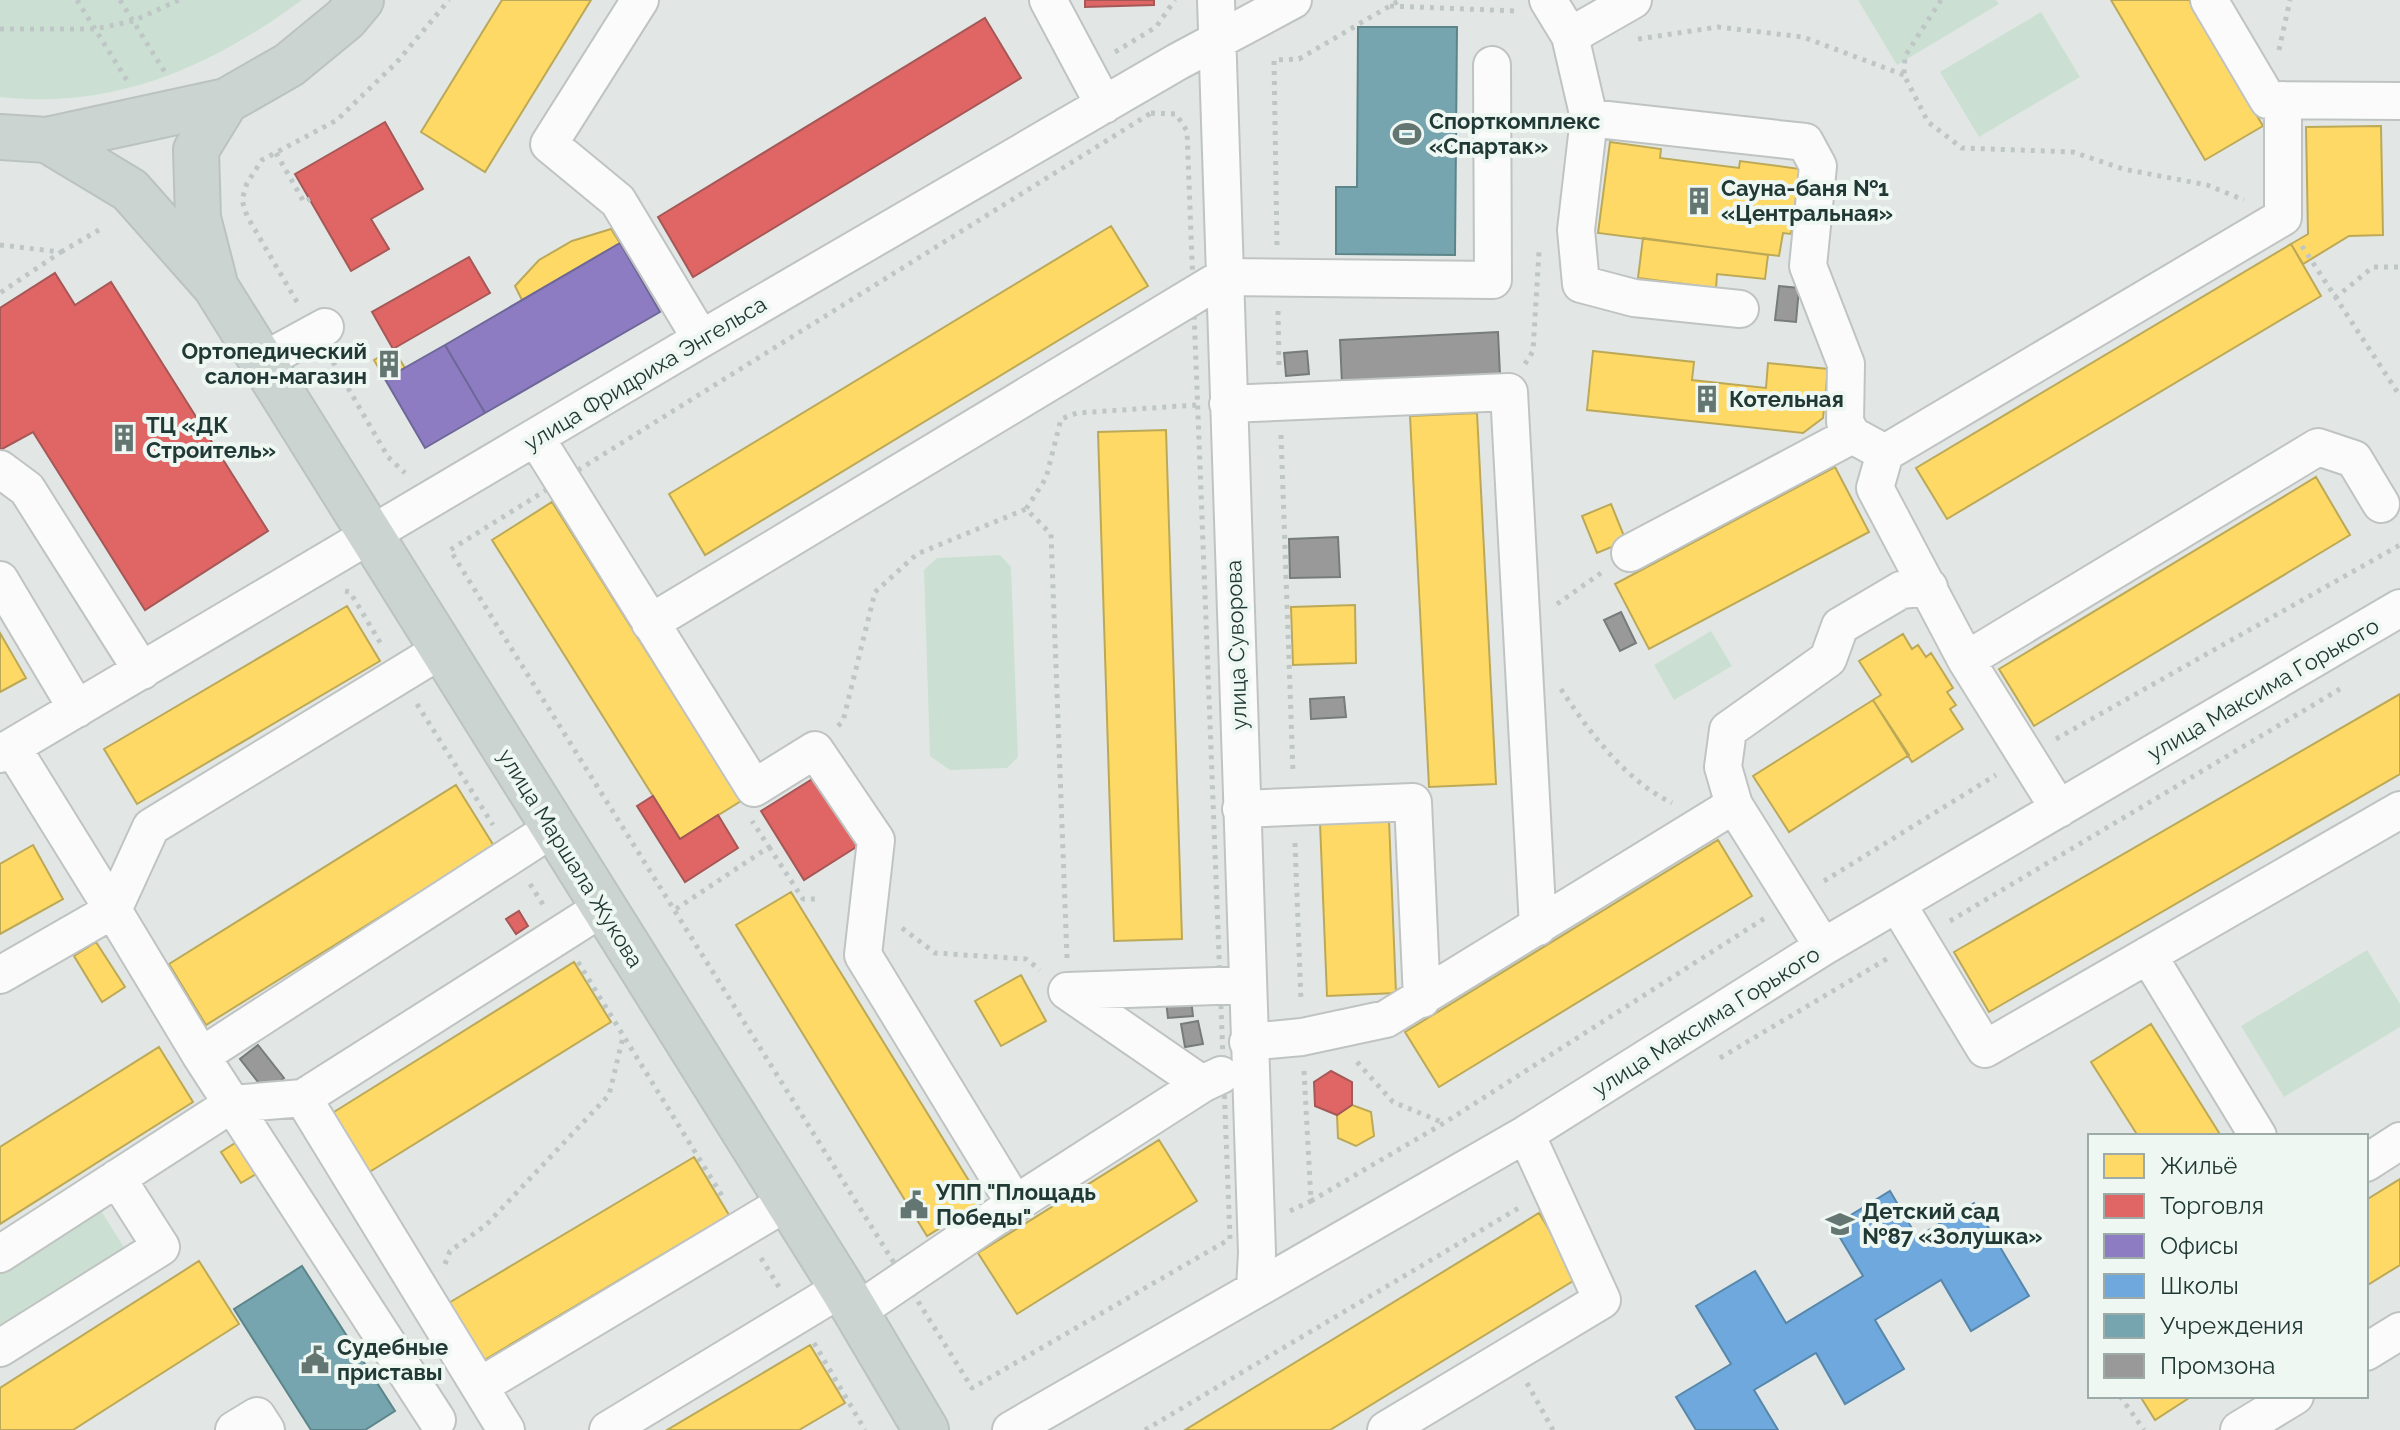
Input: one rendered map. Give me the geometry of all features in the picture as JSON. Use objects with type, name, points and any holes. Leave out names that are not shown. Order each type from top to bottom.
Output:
[{"type":"main road","points":[[0,137],[47,140],[226,101],[289,65],[345,19],[361,0]]},
{"type":"main road","points":[[215,286],[198,218],[196,150],[226,101]]},
{"type":"main road","points":[[47,140],[130,190],[215,286]]},
{"type":"main road","name":"улица Маршала Жукова","points":[[215,286],[849,1300],[926,1430]]},
{"type":"street","points":[[640,0],[549,144],[618,201],[701,339]]},
{"type":"street","points":[[1048,0],[1104,105]]},
{"type":"street","name":"улица Суворова","points":[[1216,0],[1224,277],[1212,404],[1241,809],[1230,1066],[1255,1289]]},
{"type":"street","name":"улица Фридриха Энгельса","points":[[6,750],[371,537],[701,339],[1104,105],[1293,0]]},
{"type":"street","points":[[1633,0],[1558,16],[1589,118],[1576,230],[1581,284],[1634,298],[1740,309]]},
{"type":"street","points":[[2209,0],[2268,100],[2400,101]]},
{"type":"street","points":[[650,623],[1224,277],[1493,280],[1492,65]]},
{"type":"street","points":[[2059,809],[2024,758],[1966,660],[1875,488],[1885,453],[2283,217],[2283,100]]},
{"type":"street","points":[[1589,118],[1805,142],[1818,166],[1808,266],[1846,364],[1845,422],[1852,435],[1885,453]]},
{"type":"street","points":[[261,362],[325,327]]},
{"type":"street","points":[[1212,404],[1509,392],[1538,927]]},
{"type":"street","points":[[1630,553],[1852,435]]},
{"type":"street","points":[[536,438],[754,788],[815,750],[876,840],[863,955],[1015,1204]]},
{"type":"street","points":[[1966,660],[2318,447],[2354,459],[2381,504]]},
{"type":"street","points":[[0,469],[27,489],[142,671]]},
{"type":"street","points":[[0,580],[77,709]]},
{"type":"street","points":[[1823,947],[1795,900],[1722,812],[1728,730],[1828,659],[1840,626],[1901,590],[1929,587]]},
{"type":"street","name":"улица Максима Горького","points":[[1011,1430],[1255,1289],[1533,1150],[1823,947],[2400,608]]},
{"type":"street","points":[[0,975],[113,910],[151,827],[441,650]]},
{"type":"street","points":[[6,750],[113,910],[201,1056],[437,1420]]},
{"type":"street","points":[[1241,809],[1413,802],[1422,999]]},
{"type":"street","points":[[1898,905],[1985,1049],[2400,810]]},
{"type":"street","points":[[608,1430],[798,1317],[903,1281],[1015,1204],[1230,1066],[1302,1037],[1386,1019],[1722,812]]},
{"type":"street","points":[[201,1056],[552,829]]},
{"type":"street","points":[[0,1254],[232,1104],[303,1098],[602,908]]},
{"type":"street","points":[[2148,955],[2257,1134]]},
{"type":"street","points":[[1067,991],[1233,986]]},
{"type":"street","points":[[1067,991],[1230,1066]]},
{"type":"street","points":[[303,1098],[506,1430]]},
{"type":"street","points":[[2368,1162],[2400,1141]]},
{"type":"street","points":[[1386,1430],[1602,1300],[1533,1150]]},
{"type":"street","points":[[0,1348],[161,1247],[117,1178]]},
{"type":"street","points":[[480,1386],[787,1202]]},
{"type":"street","points":[[2368,1351],[2400,1331]]},
{"type":"street","points":[[2239,1430],[2292,1398]]},
{"type":"street","points":[[234,1430],[257,1416],[266,1430]]},
{"type":"path","points":[[77,0],[135,93]]},
{"type":"path","points":[[120,0],[168,78],[156,85]]},
{"type":"path","points":[[0,29],[95,29],[133,21],[179,0]]},
{"type":"path","points":[[247,183],[262,160],[337,120],[397,62],[449,0]]},
{"type":"path","points":[[1400,0],[1299,59],[1274,60],[1280,401],[1302,1037],[1311,1201],[1444,1123],[2024,758],[2400,545]]},
{"type":"path","points":[[1941,0],[1905,56],[1904,75],[1928,122],[1962,148],[2073,152],[2123,169],[2207,185],[2283,217],[2400,396]]},
{"type":"path","points":[[1389,6],[1558,16],[1652,39],[1718,27],[1803,37],[1904,75]]},
{"type":"path","points":[[1151,113],[1176,114],[1187,131],[1193,294],[1212,404],[1233,986],[1230,1239],[972,1388],[450,550],[1151,113]]},
{"type":"path","points":[[276,152],[304,202],[310,199]]},
{"type":"path","points":[[0,293],[99,230]]},
{"type":"path","points":[[0,245],[61,252]]},
{"type":"path","points":[[1509,392],[1533,351],[1540,245]]},
{"type":"path","points":[[2335,298],[2373,267],[2400,267]]},
{"type":"path","points":[[815,750],[843,721],[875,592],[917,554],[1026,509],[1046,478],[1061,419],[1077,413],[1212,404]]},
{"type":"path","points":[[1026,509],[1051,534],[1067,991]]},
{"type":"path","points":[[1522,629],[1630,553]]},
{"type":"path","points":[[350,592],[865,1430]]},
{"type":"path","points":[[1554,679],[1579,716],[1645,790],[1722,812]]},
{"type":"path","points":[[1716,1061],[2347,685]]},
{"type":"path","points":[[754,788],[750,818],[803,899],[816,899]]},
{"type":"path","points":[[676,909],[769,847]]},
{"type":"path","points":[[869,903],[935,953],[1026,959],[1067,991]]},
{"type":"path","points":[[431,1306],[450,1251],[486,1225],[609,1095],[624,1036]]},
{"type":"path","points":[[1302,1037],[1350,1054],[1393,1102],[1444,1123]]},
{"type":"path","points":[[1145,1430],[1522,1207],[1533,1150]]},
{"type":"path","points":[[1511,1355],[1553,1430]]},
{"type":"path","points":[[2121,1398],[2144,1430]]},
{"type":"green space","points":[[0,0],[302,0],[268,24],[197,64],[122,90],[83,97],[42,99],[0,97]]},
{"type":"green space","points":[[1858,0],[1996,0],[1999,4],[1897,65]]},
{"type":"green space","points":[[2041,12],[2080,77],[1979,137],[1940,72]]},
{"type":"green space","points":[[1000,555],[1011,567],[1018,757],[1007,768],[950,770],[930,756],[924,570],[937,558]]},
{"type":"green space","points":[[1711,631],[1732,666],[1674,700],[1654,665]]},
{"type":"green space","points":[[2367,950],[2400,1004],[2400,1027],[2284,1097],[2241,1026]]},
{"type":"green space","points":[[100,1209],[128,1254],[0,1332],[0,1271]]},
{"type":"building: Жильё","points":[[502,0],[591,0],[485,172],[421,132]]},
{"type":"building: Жильё","points":[[2111,0],[2189,0],[2263,126],[2205,160]]},
{"type":"building: Жильё","points":[[2381,126],[2383,235],[2349,236],[2303,264],[2291,244],[2308,234],[2306,127]]},
{"type":"building: Жильё","name":"Сауна-баня №1 «Центральная»","points":[[1610,142],[1661,149],[1660,158],[1739,168],[1740,161],[1800,169],[1791,234],[1783,233],[1779,256],[1598,233]]},
{"type":"building: Жильё","points":[[1111,226],[1148,286],[705,555],[669,494]]},
{"type":"building: Жильё","points":[[611,229],[620,243],[522,300],[515,286],[539,260],[572,241]]},
{"type":"building: Жильё","points":[[1643,238],[1768,255],[1765,279],[1717,274],[1716,288],[1638,278]]},
{"type":"building: Жильё","points":[[2291,244],[2321,296],[1947,519],[1916,468]]},
{"type":"building: Жильё","name":"Ортопедический салон-магазин","points":[[393,349],[405,368],[385,379],[374,360]]},
{"type":"building: Жильё","name":"Котельная","points":[[1593,351],[1694,362],[1692,380],[1766,388],[1768,363],[1828,369],[1823,418],[1803,433],[1587,410]]},
{"type":"building: Жильё","points":[[1477,413],[1496,784],[1429,787],[1410,416]]},
{"type":"building: Жильё","points":[[1166,430],[1182,939],[1114,941],[1098,432]]},
{"type":"building: Жильё","points":[[1835,467],[1869,532],[1649,649],[1615,584]]},
{"type":"building: Жильё","points":[[2316,477],[2350,535],[2034,726],[1999,669]]},
{"type":"building: Жильё","points":[[552,502],[741,801],[680,839],[492,540]]},
{"type":"building: Жильё","points":[[1611,504],[1626,541],[1597,553],[1582,516]]},
{"type":"building: Жильё","points":[[1355,605],[1356,663],[1293,665],[1291,607]]},
{"type":"building: Жильё","points":[[347,606],[380,661],[137,804],[104,749]]},
{"type":"building: Жильё","points":[[0,633],[26,678],[0,692]]},
{"type":"building: Жильё","points":[[1903,634],[1912,649],[1918,645],[1926,657],[1931,653],[1953,688],[1947,692],[1956,705],[1950,709],[1963,729],[1912,762],[1873,700],[1881,695],[1859,661]]},
{"type":"building: Жильё","points":[[2400,694],[2400,774],[1989,1012],[1954,952]]},
{"type":"building: Жильё","points":[[1873,700],[1909,755],[1789,832],[1753,776]]},
{"type":"building: Жильё","points":[[456,785],[494,846],[206,1025],[169,964]]},
{"type":"building: Жильё","points":[[1389,820],[1396,993],[1327,996],[1320,823]]},
{"type":"building: Жильё","points":[[1718,840],[1752,896],[1439,1087],[1405,1032]]},
{"type":"building: Жильё","points":[[33,845],[63,899],[0,934],[0,864]]},
{"type":"building: Жильё","points":[[791,892],[982,1202],[927,1236],[736,925]]},
{"type":"building: Жильё","points":[[96,942],[125,987],[102,1002],[74,956]]},
{"type":"building: Жильё","points":[[574,962],[611,1022],[363,1176],[326,1117]]},
{"type":"building: Жильё","points":[[1021,975],[1046,1021],[1001,1046],[975,1001]]},
{"type":"building: Жильё","points":[[2151,1024],[2220,1134],[2137,1134],[2091,1062]]},
{"type":"building: Жильё","points":[[159,1047],[193,1102],[0,1224],[0,1147]]},
{"type":"building: Жильё","points":[[1352,1105],[1371,1112],[1374,1136],[1356,1146],[1338,1138],[1337,1115]]},
{"type":"building: Жильё","points":[[243,1138],[263,1170],[241,1183],[221,1152]]},
{"type":"building: Жильё","points":[[1159,1140],[1197,1201],[1017,1314],[978,1253]]},
{"type":"building: Жильё","points":[[694,1157],[729,1215],[481,1362],[447,1304]]},
{"type":"building: Жильё","points":[[2400,1179],[2400,1265],[2368,1285],[2368,1199]]},
{"type":"building: Жильё","points":[[1539,1213],[1578,1278],[1330,1430],[1185,1430]]},
{"type":"building: Жильё","points":[[199,1261],[239,1324],[73,1430],[0,1430],[0,1388]]},
{"type":"building: Жильё","points":[[810,1345],[845,1403],[799,1430],[667,1430]]},
{"type":"building: Жильё","points":[[2141,1398],[2189,1398],[2155,1420]]},
{"type":"building: Торговля","points":[[1085,0],[1154,0],[1154,5],[1085,7]]},
{"type":"building: Торговля","points":[[985,18],[1021,78],[693,277],[658,217]]},
{"type":"building: Торговля","points":[[385,122],[423,189],[371,219],[389,249],[351,271],[295,174]]},
{"type":"building: Торговля","points":[[469,257],[490,293],[393,349],[372,312]]},
{"type":"building: Торговля","name":"ТЦ «ДК Строитель»","points":[[55,273],[75,305],[111,282],[268,531],[145,610],[33,432],[0,450],[0,308]]},
{"type":"building: Торговля","points":[[819,775],[861,844],[804,880],[761,811]]},
{"type":"building: Торговля","points":[[653,796],[680,839],[718,815],[738,848],[685,882],[637,806]]},
{"type":"building: Торговля","points":[[519,911],[528,926],[516,934],[506,919]]},
{"type":"building: Торговля","points":[[1331,1071],[1352,1082],[1352,1105],[1337,1115],[1315,1106],[1314,1082]]},
{"type":"building: Офисы","points":[[620,243],[660,312],[485,413],[445,345]]},
{"type":"building: Офисы","points":[[445,345],[485,413],[425,448],[385,379]]},
{"type":"building: Школы","points":[[1890,1191],[1917,1237],[1974,1203],[2029,1296],[1971,1331],[1941,1280],[1875,1320],[1904,1369],[1845,1404],[1816,1353],[1754,1390],[1778,1430],[1696,1430],[1676,1397],[1731,1364],[1696,1306],[1755,1271],[1786,1323],[1863,1276],[1833,1226]]},
{"type":"building: Учреждения","name":"Спорткомплекс «Спартак»","points":[[1358,27],[1457,27],[1455,255],[1336,254],[1336,187],[1357,187]]},
{"type":"building: Учреждения","name":"Судебные приставы","points":[[302,1266],[395,1411],[365,1430],[311,1430],[234,1309]]},
{"type":"building: Промзона","points":[[1779,286],[1799,288],[1796,322],[1775,320]]},
{"type":"building: Промзона","points":[[1498,332],[1500,375],[1342,384],[1340,340]]},
{"type":"building: Промзона","points":[[1307,351],[1309,374],[1286,376],[1284,353]]},
{"type":"building: Промзона","points":[[1338,537],[1340,577],[1290,578],[1289,539]]},
{"type":"building: Промзона","points":[[1621,612],[1636,643],[1620,651],[1604,620]]},
{"type":"building: Промзона","points":[[1344,697],[1346,717],[1311,719],[1310,699]]},
{"type":"building: Промзона","points":[[1191,999],[1193,1016],[1168,1018],[1166,1001]]},
{"type":"building: Промзона","points":[[1198,1021],[1203,1044],[1185,1047],[1181,1024]]},
{"type":"building: Промзона","points":[[258,1045],[284,1078],[266,1092],[240,1059]]},
{"type":"place","name":"Спорткомплекс «Спартак»","points":[[1407,134]]},
{"type":"place","name":"Сауна-баня №1 «Центральная»","points":[[1699,201]]},
{"type":"place","name":"Ортопедический салон-магазин","points":[[389,364]]},
{"type":"place","name":"Котельная","points":[[1707,399]]},
{"type":"place","name":"ТЦ «ДК Строитель»","points":[[124,438]]},
{"type":"place","name":"УПП \"Площадь Победы\"","points":[[914,1205]]},
{"type":"place","name":"Детский сад №87 «Золушка»","points":[[1840,1224]]},
{"type":"place","name":"Судебные приставы","points":[[315,1360]]}]
